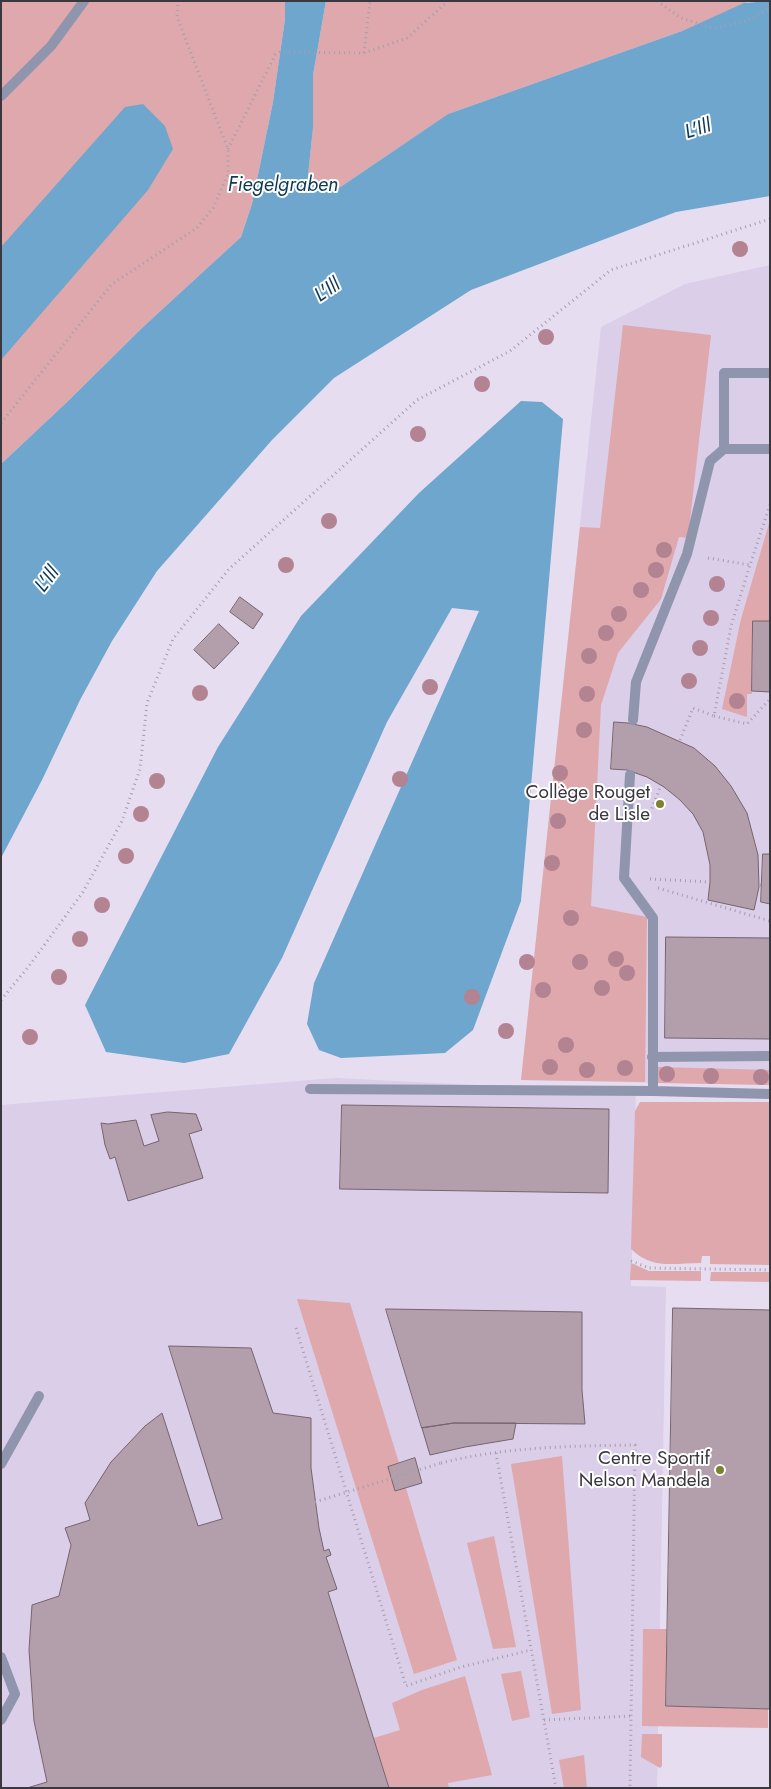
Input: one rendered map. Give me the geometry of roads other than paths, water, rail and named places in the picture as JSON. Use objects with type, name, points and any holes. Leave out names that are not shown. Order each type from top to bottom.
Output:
[{"type":"street","points":[[1,96],[51,46],[84,1]]},
{"type":"street","points":[[724,449],[724,373],[770,373]]},
{"type":"street","points":[[634,720],[636,682],[687,554],[710,461],[724,449],[770,449]]},
{"type":"street","points":[[630,776],[624,878],[653,918],[653,1092]]},
{"type":"street","points":[[652,1057],[770,1056]]},
{"type":"street","points":[[310,1089],[770,1094]]},
{"type":"street","points":[[1,1464],[39,1396]]},
{"type":"street","points":[[1,1657],[14,1694],[1,1720]]},
{"type":"water","points":[[285,1],[326,1],[313,75],[313,128],[308,176],[336,190],[448,114],[682,31],[744,3],[770,1],[770,196],[676,212],[471,290],[334,378],[272,440],[157,571],[112,641],[80,700],[42,780],[1,858],[1,464],[143,327],[241,237],[252,204],[273,102],[285,19]]},
{"type":"water","points":[[143,104],[165,126],[173,149],[148,190],[1,360],[1,247],[125,107]]},
{"type":"water","points":[[521,401],[542,402],[563,419],[521,901],[473,1030],[445,1053],[341,1058],[319,1050],[307,1024],[314,983],[479,611],[452,608],[387,722],[282,958],[229,1054],[184,1063],[106,1052],[85,1005],[218,747],[301,616],[419,493]]},
{"type":"place","name":"Collège Rouget de Lisle","points":[[660,804]]},
{"type":"place","name":"Centre Sportif Nelson Mandela","points":[[720,1470]]},
{"type":"water label","name":"L'Ill","points":[[698,130]]},
{"type":"water label","name":"Fiegelgraben","points":[[283,186]]},
{"type":"water label","name":"L'Ill","points":[[328,291]]},
{"type":"water label","name":"L'Ill","points":[[48,580]]}]
